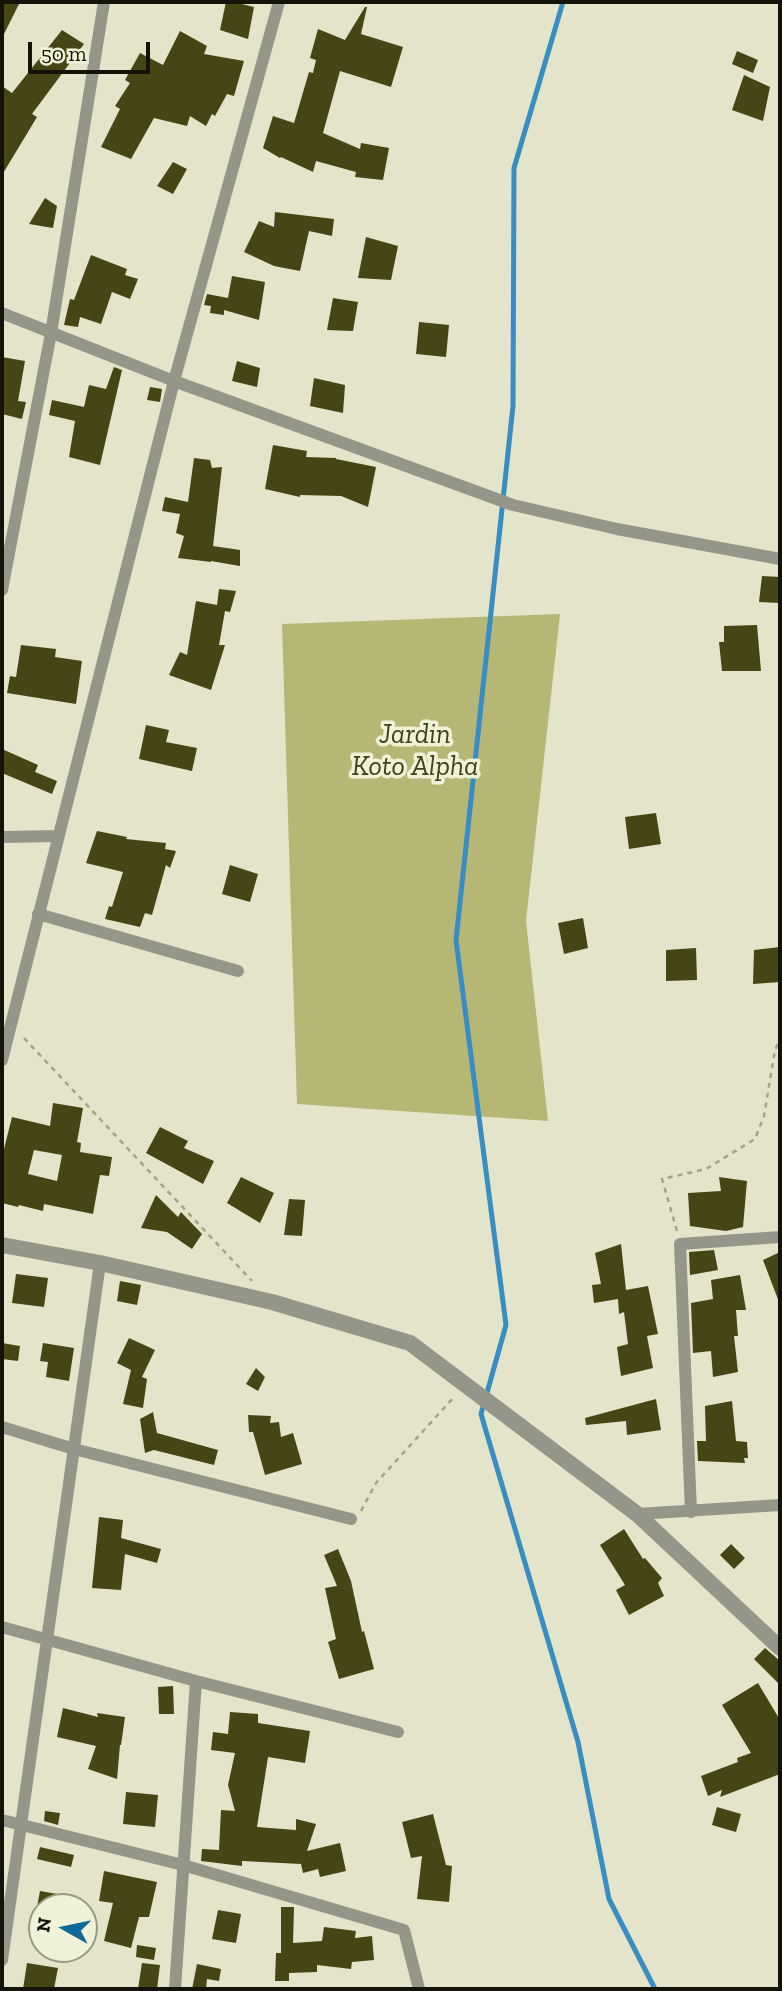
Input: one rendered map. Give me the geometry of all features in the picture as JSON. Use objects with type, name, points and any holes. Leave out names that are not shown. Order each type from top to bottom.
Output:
[{"type":"street","points":[[2,590],[51,333],[104,2]]},
{"type":"street","points":[[2,1060],[174,381],[279,2]]},
{"type":"street","points":[[2,313],[174,381],[513,505],[617,529],[780,559]]},
{"type":"street","points":[[2,837],[58,836]]},
{"type":"street","points":[[38,914],[238,971]]},
{"type":"street","points":[[691,1512],[681,1244],[780,1237]]},
{"type":"street","points":[[2,1245],[100,1263],[272,1303],[410,1343],[637,1514],[780,1648]]},
{"type":"street","points":[[2,1960],[100,1263]]},
{"type":"street","points":[[2,1427],[74,1449],[351,1519]]},
{"type":"street","points":[[637,1514],[780,1505]]},
{"type":"street","points":[[2,1627],[195,1681],[398,1732]]},
{"type":"street","points":[[175,1989],[195,1681]]},
{"type":"street","points":[[2,1820],[183,1865],[404,1930],[419,1989]]},
{"type":"path","points":[[10,1024],[254,1283]]},
{"type":"path","points":[[681,1244],[662,1179],[706,1169],[755,1139],[764,1116],[775,1051],[780,1039]]},
{"type":"path","points":[[351,1519],[359,1514],[376,1483],[466,1384]]},
{"type":"green space","name":"Jardin Koto Alpha","points":[[560,614],[526,921],[548,1121],[297,1104],[282,624]]},
{"type":"building","points":[[2,2],[20,2],[2,38]]},
{"type":"building","points":[[226,2],[254,7],[248,39],[220,30]]},
{"type":"building","points":[[365,7],[361,34],[403,47],[391,87],[340,71],[323,133],[360,149],[361,143],[389,148],[383,180],[355,177],[356,172],[316,161],[313,172],[263,148],[273,116],[294,123],[309,72],[313,73],[316,60],[310,58],[318,29],[345,40]]},
{"type":"building","points":[[62,30],[84,44],[32,114],[37,117],[2,175],[2,86],[12,93]]},
{"type":"building","points":[[180,31],[207,46],[204,54],[244,61],[234,96],[227,94],[206,126],[190,116],[187,126],[154,118],[131,159],[101,147],[120,109],[115,106],[130,83],[125,80],[140,53],[163,65]]},
{"type":"building","points":[[737,51],[758,60],[753,73],[732,64]]},
{"type":"building","points":[[744,75],[770,87],[763,121],[732,110]]},
{"type":"building","points":[[173,162],[187,169],[173,194],[157,186]]},
{"type":"building","points":[[45,198],[57,206],[53,228],[29,224]]},
{"type":"building","points":[[275,212],[334,219],[332,236],[309,231],[300,271],[274,266],[244,252],[259,221],[274,227]]},
{"type":"building","points":[[366,237],[398,246],[391,280],[358,278]]},
{"type":"building","points":[[91,255],[127,269],[125,275],[138,279],[130,299],[112,292],[101,324],[80,317],[78,327],[64,325],[70,299],[74,300]]},
{"type":"building","points":[[232,276],[265,282],[259,320],[224,310],[224,315],[210,313],[211,306],[204,305],[207,294],[228,298]]},
{"type":"building","points":[[333,298],[358,302],[353,331],[327,330]]},
{"type":"building","points":[[419,322],[449,325],[446,357],[416,354]]},
{"type":"building","points":[[2,357],[25,361],[18,401],[26,402],[22,419],[2,414]]},
{"type":"building","points":[[237,361],[260,368],[257,387],[232,381]]},
{"type":"building","points":[[114,367],[122,370],[100,465],[69,457],[75,421],[49,415],[52,400],[84,407],[89,385],[106,389]]},
{"type":"building","points":[[314,378],[345,385],[343,413],[310,406]]},
{"type":"building","points":[[150,387],[162,389],[160,402],[147,400]]},
{"type":"building","points":[[273,445],[307,451],[306,457],[336,458],[376,467],[368,507],[341,496],[300,497],[265,489]]},
{"type":"building","points":[[194,458],[210,460],[212,468],[222,467],[213,546],[240,550],[240,566],[178,558],[184,536],[176,533],[180,514],[162,511],[165,497],[188,502]]},
{"type":"building","points":[[762,576],[780,577],[780,603],[759,602]]},
{"type":"building","points":[[219,589],[236,591],[230,612],[225,611],[219,645],[225,645],[211,690],[169,675],[180,652],[187,655],[196,601],[217,605]]},
{"type":"building","points":[[757,625],[761,671],[722,671],[719,642],[724,642],[724,626]]},
{"type":"building","points":[[21,645],[56,649],[55,657],[82,661],[76,704],[7,693],[10,676],[16,677]]},
{"type":"building","points":[[146,725],[169,730],[166,742],[197,748],[192,771],[139,759]]},
{"type":"building","points":[[2,749],[38,765],[35,772],[57,781],[52,794],[2,773]]},
{"type":"building","points":[[656,813],[661,844],[629,849],[625,817]]},
{"type":"building","points":[[97,831],[127,837],[126,839],[166,843],[165,849],[176,851],[170,868],[166,865],[152,915],[145,913],[140,927],[105,919],[109,906],[112,907],[123,872],[86,863]]},
{"type":"building","points":[[230,865],[258,874],[250,902],[222,894]]},
{"type":"building","points":[[583,918],[588,948],[564,954],[558,923]]},
{"type":"building","points":[[780,947],[780,982],[753,984],[754,950]]},
{"type":"building","points":[[696,948],[697,980],[666,981],[666,950]]},
{"type":"building","points":[[53,1103],[83,1108],[77,1142],[81,1143],[80,1152],[112,1157],[109,1176],[100,1175],[93,1214],[44,1204],[43,1211],[2,1203],[2,1157],[12,1117],[50,1126]],"holes":[[[34,1150],[62,1155],[57,1181],[28,1174]]]},
{"type":"building","points":[[160,1127],[188,1141],[184,1148],[214,1161],[203,1184],[146,1153]]},
{"type":"building","points":[[241,1177],[274,1193],[260,1223],[227,1203]]},
{"type":"building","points":[[719,1177],[747,1181],[743,1227],[726,1231],[690,1226],[688,1193],[721,1191]]},
{"type":"building","points":[[156,1195],[178,1217],[181,1212],[202,1234],[192,1249],[167,1232],[141,1228]]},
{"type":"building","points":[[289,1199],[305,1200],[302,1236],[284,1235]]},
{"type":"building","points":[[621,1244],[626,1290],[648,1286],[658,1334],[647,1336],[653,1368],[621,1376],[617,1347],[628,1344],[624,1312],[619,1314],[618,1299],[594,1303],[592,1285],[601,1284],[595,1253]]},
{"type":"building","points":[[714,1250],[718,1270],[690,1275],[689,1252]]},
{"type":"building","points":[[780,1252],[780,1302],[779,1302],[763,1260]]},
{"type":"building","points":[[16,1274],[48,1278],[44,1307],[12,1303]]},
{"type":"building","points":[[740,1275],[746,1310],[736,1310],[738,1336],[734,1336],[738,1372],[713,1377],[711,1351],[693,1353],[691,1303],[713,1299],[711,1280]]},
{"type":"building","points":[[120,1281],[141,1285],[137,1305],[117,1301]]},
{"type":"building","points":[[129,1338],[155,1350],[142,1377],[147,1379],[143,1408],[123,1404],[131,1370],[117,1363]]},
{"type":"building","points":[[2,1343],[20,1346],[18,1361],[2,1359]]},
{"type":"building","points":[[43,1343],[74,1348],[69,1381],[46,1377],[48,1362],[40,1361]]},
{"type":"building","points":[[256,1368],[265,1377],[258,1391],[246,1384]]},
{"type":"building","points":[[656,1399],[661,1430],[627,1435],[626,1421],[586,1425],[585,1418]]},
{"type":"building","points":[[732,1401],[736,1441],[747,1442],[748,1458],[744,1458],[745,1463],[698,1461],[697,1441],[706,1441],[705,1406]]},
{"type":"building","points":[[153,1412],[157,1433],[218,1450],[214,1465],[154,1450],[145,1453],[140,1419]]},
{"type":"building","points":[[248,1415],[271,1416],[270,1423],[279,1422],[281,1437],[293,1433],[302,1464],[265,1475],[253,1432],[249,1432]]},
{"type":"building","points":[[99,1517],[123,1520],[121,1538],[161,1549],[157,1563],[125,1554],[121,1590],[92,1588]]},
{"type":"building","points":[[624,1529],[643,1559],[645,1558],[662,1578],[658,1583],[664,1596],[629,1615],[616,1590],[625,1585],[600,1545]]},
{"type":"building","points":[[731,1544],[745,1558],[734,1569],[720,1555]]},
{"type":"building","points":[[338,1549],[351,1581],[362,1632],[364,1631],[374,1669],[339,1679],[328,1642],[336,1639],[325,1588],[337,1586],[324,1555]]},
{"type":"building","points":[[765,1648],[780,1661],[780,1685],[754,1659]]},
{"type":"building","points":[[758,1683],[780,1720],[780,1774],[720,1797],[722,1790],[708,1796],[701,1776],[738,1762],[737,1758],[751,1753],[722,1705]]},
{"type":"building","points":[[173,1686],[174,1714],[159,1714],[158,1687]]},
{"type":"building","points":[[63,1708],[98,1717],[97,1713],[125,1717],[117,1779],[88,1769],[96,1746],[57,1737]]},
{"type":"building","points":[[230,1712],[258,1714],[258,1723],[310,1731],[305,1763],[268,1757],[257,1827],[296,1830],[296,1819],[316,1824],[307,1851],[340,1843],[346,1871],[320,1877],[318,1869],[303,1873],[301,1864],[242,1861],[242,1866],[201,1861],[202,1849],[219,1850],[221,1810],[235,1811],[228,1785],[235,1753],[211,1750],[213,1732],[228,1734]]},
{"type":"building","points":[[126,1792],[158,1795],[155,1827],[123,1824]]},
{"type":"building","points":[[717,1807],[741,1814],[736,1832],[712,1825]]},
{"type":"building","points":[[45,1811],[60,1813],[58,1825],[44,1821]]},
{"type":"building","points":[[433,1814],[446,1865],[452,1866],[449,1902],[417,1899],[422,1856],[411,1858],[402,1822]]},
{"type":"building","points":[[40,1847],[74,1855],[71,1867],[37,1859]]},
{"type":"building","points":[[104,1871],[157,1882],[149,1917],[139,1917],[131,1948],[104,1941],[113,1903],[99,1901]]},
{"type":"building","points":[[281,1907],[294,1907],[293,1943],[322,1941],[324,1927],[356,1931],[355,1938],[372,1936],[374,1960],[352,1962],[351,1969],[317,1965],[317,1972],[289,1973],[289,1981],[275,1981],[276,1953],[281,1953]]},
{"type":"building","points":[[218,1910],[241,1914],[236,1943],[212,1939]]},
{"type":"building","points":[[137,1945],[156,1948],[154,1960],[136,1957]]},
{"type":"building","points":[[27,1963],[58,1968],[54,1989],[23,1989]]},
{"type":"building","points":[[142,1963],[160,1965],[157,1989],[138,1989]]},
{"type":"building","points":[[197,1964],[221,1969],[219,1981],[207,1979],[206,1989],[192,1989]]},
{"type":"waterway","points":[[563,2],[514,168],[513,406],[456,940],[506,1325],[481,1414],[578,1742],[609,1899],[655,1989]]}]
